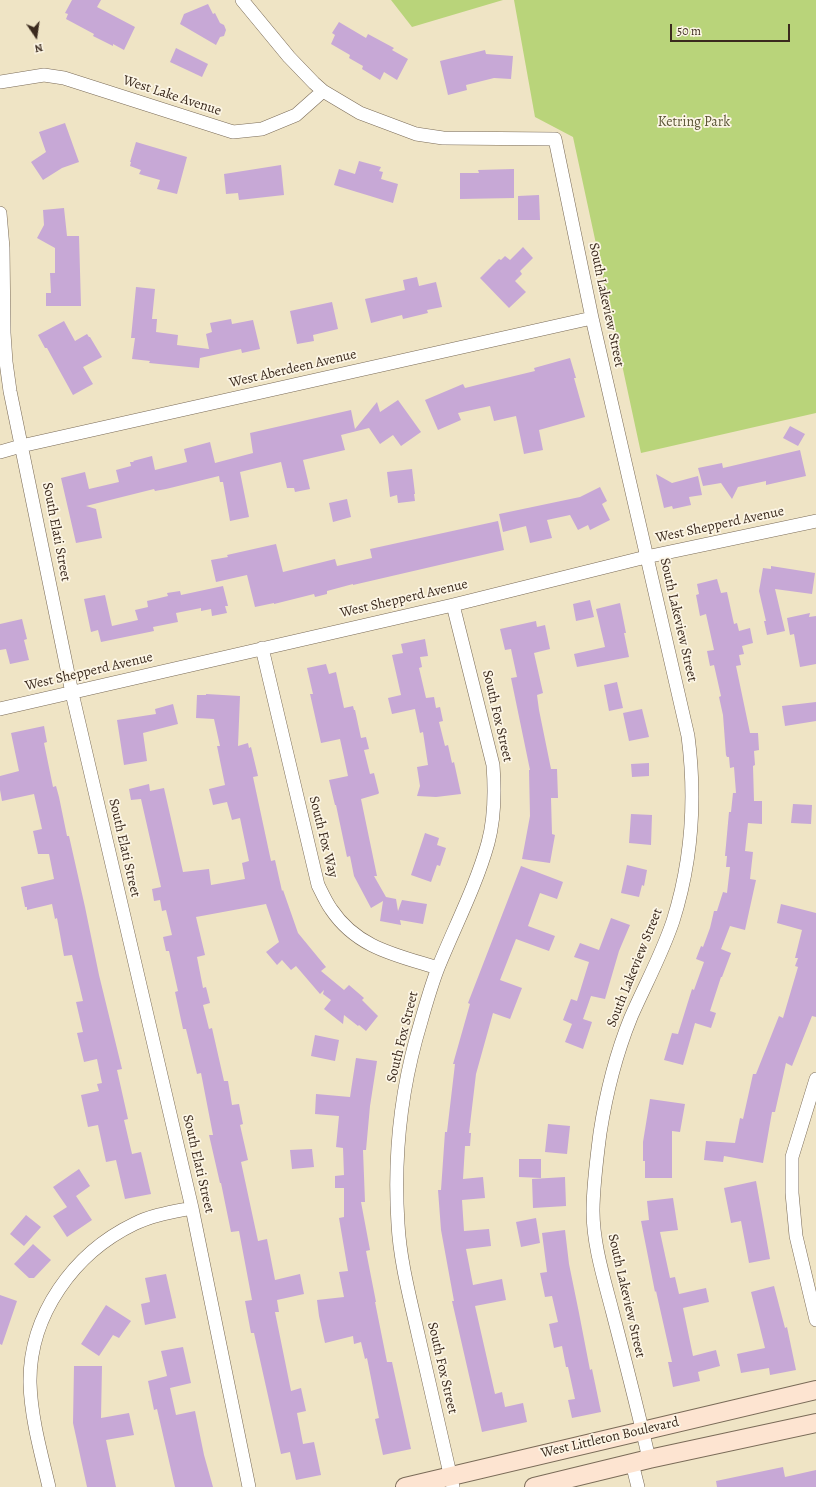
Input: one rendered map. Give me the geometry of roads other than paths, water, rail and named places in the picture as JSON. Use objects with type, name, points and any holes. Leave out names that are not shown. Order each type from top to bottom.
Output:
[{"type":"main road","name":"West Littleton Boulevard","points":[[405,1487],[452,1482],[643,1430],[816,1390]]},
{"type":"main road","points":[[534,1487],[641,1461],[816,1422]]},
{"type":"street","name":"South Lakeview Street","points":[[242,0],[289,57],[323,91],[360,114],[416,134],[443,138],[555,139],[592,318],[688,736],[693,793],[690,837],[684,879],[672,921],[660,955],[631,1018],[616,1058],[609,1085],[600,1134],[593,1212],[598,1256],[643,1430],[638,1487]]},
{"type":"street","name":"West Lake Avenue","points":[[0,82],[44,75],[64,78],[233,132],[262,129],[296,115],[323,91]]},
{"type":"street","name":"South Elati Street","points":[[0,213],[3,248],[4,333],[6,362],[21,446],[28,472],[72,693],[192,1208],[249,1487]]},
{"type":"street","name":"West Aberdeen Avenue","points":[[0,452],[21,446],[592,318]]},
{"type":"street","name":"West Shepperd Avenue","points":[[0,710],[453,604],[646,557],[816,521]]},
{"type":"street","name":"South Fox Street","points":[[452,1482],[403,1266],[398,1226],[397,1185],[399,1137],[406,1088],[416,1041],[438,968],[470,893],[488,842],[494,811],[495,799],[493,765],[453,604]]},
{"type":"street","name":"South Fox Way","points":[[262,648],[318,885],[330,909],[344,925],[358,937],[375,948],[438,968]]},
{"type":"street","points":[[816,1079],[792,1157],[792,1193],[796,1236],[816,1320]]},
{"type":"street","points":[[49,1487],[32,1410],[30,1382],[32,1360],[37,1336],[46,1312],[58,1290],[74,1268],[92,1251],[112,1236],[135,1224],[159,1215],[192,1208]]},
{"type":"park label","name":"Ketring Park","points":[[694,123]]}]
